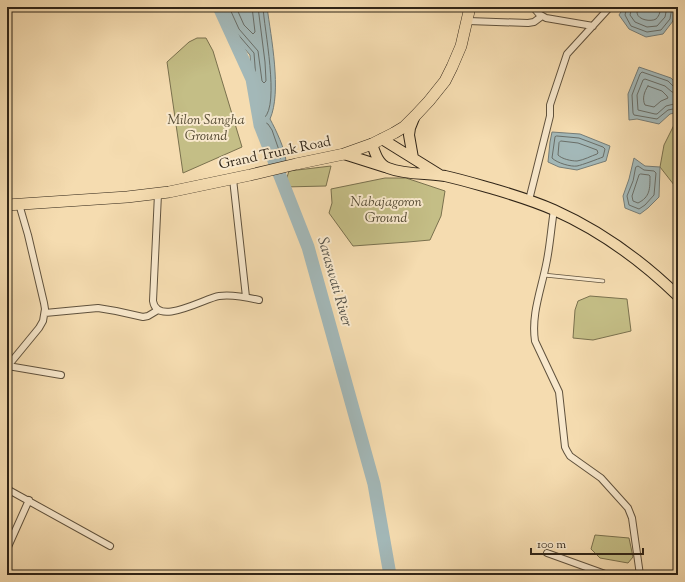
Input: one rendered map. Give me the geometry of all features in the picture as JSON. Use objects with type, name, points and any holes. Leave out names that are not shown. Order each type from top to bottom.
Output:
[{"type":"highway","name":"Grand Trunk Road","points":[[10,203],[158,194],[234,179],[344,154],[372,144],[394,134],[404,127],[429,101],[445,81],[461,46],[470,7]]},
{"type":"main road","points":[[413,158],[409,135],[415,116]]},
{"type":"main road","points":[[382,139],[442,176]]},
{"type":"main road","points":[[372,144],[378,160],[387,168]]},
{"type":"main road","points":[[344,154],[387,168],[468,181],[529,200],[554,210],[615,244],[653,273],[678,296]]},
{"type":"street","points":[[534,7],[542,16],[546,18],[593,26]]},
{"type":"street","points":[[529,200],[550,116],[550,105],[567,54],[610,7]]},
{"type":"street","points":[[468,21],[528,23],[534,22],[542,16]]},
{"type":"street","points":[[234,179],[246,297]]},
{"type":"street","points":[[158,194],[153,301],[155,308],[162,311],[181,310],[220,296],[238,296],[259,300]]},
{"type":"street","points":[[10,203],[28,235],[45,313],[39,328],[8,367],[61,375]]},
{"type":"street","points":[[554,210],[547,259],[535,312],[535,341],[559,392],[565,447],[567,451],[570,456],[601,478],[628,508],[632,518],[640,575]]},
{"type":"street","points":[[45,313],[98,308],[143,317],[148,316],[158,310]]},
{"type":"street","points":[[7,488],[110,546]]},
{"type":"street","points":[[7,548],[29,500]]},
{"type":"street","points":[[547,554],[608,575]]},
{"type":"lane","points":[[544,275],[603,281]]},
{"type":"green space","name":"Milon Sangha Ground","points":[[197,38],[206,38],[213,51],[242,147],[183,173],[167,62],[189,42]]},
{"type":"green space","points":[[678,117],[678,190],[660,167],[664,145]]},
{"type":"green space","points":[[331,166],[326,186],[284,187],[289,171]]},
{"type":"green space","name":"Nabajagoron Ground","points":[[385,178],[406,178],[445,191],[441,216],[430,240],[353,246],[329,213],[332,203],[331,189]]},
{"type":"green space","points":[[590,296],[627,299],[631,331],[593,340],[573,338],[575,310],[578,301]]},
{"type":"green space","points":[[595,535],[629,538],[633,557],[628,563],[600,558],[591,549]]},
{"type":"water","points":[[219,7],[267,7],[273,49],[275,80],[275,94],[270,119],[282,145],[286,161],[275,164],[260,125],[252,79],[250,55],[232,34]]},
{"type":"water","points":[[624,7],[676,7],[673,21],[663,34],[646,37],[629,29],[619,15]]},
{"type":"water","points":[[639,67],[671,78],[678,85],[678,112],[670,114],[659,124],[637,119],[629,120],[628,94]]},
{"type":"water","points":[[552,132],[580,134],[610,146],[606,161],[577,170],[559,167],[548,162]]},
{"type":"water","points":[[634,158],[645,166],[660,167],[659,197],[640,214],[625,208],[623,196]]},
{"type":"waterway","name":"Saraswati River","points":[[219,7],[252,79],[260,125],[308,247],[374,484],[390,575]]}]
